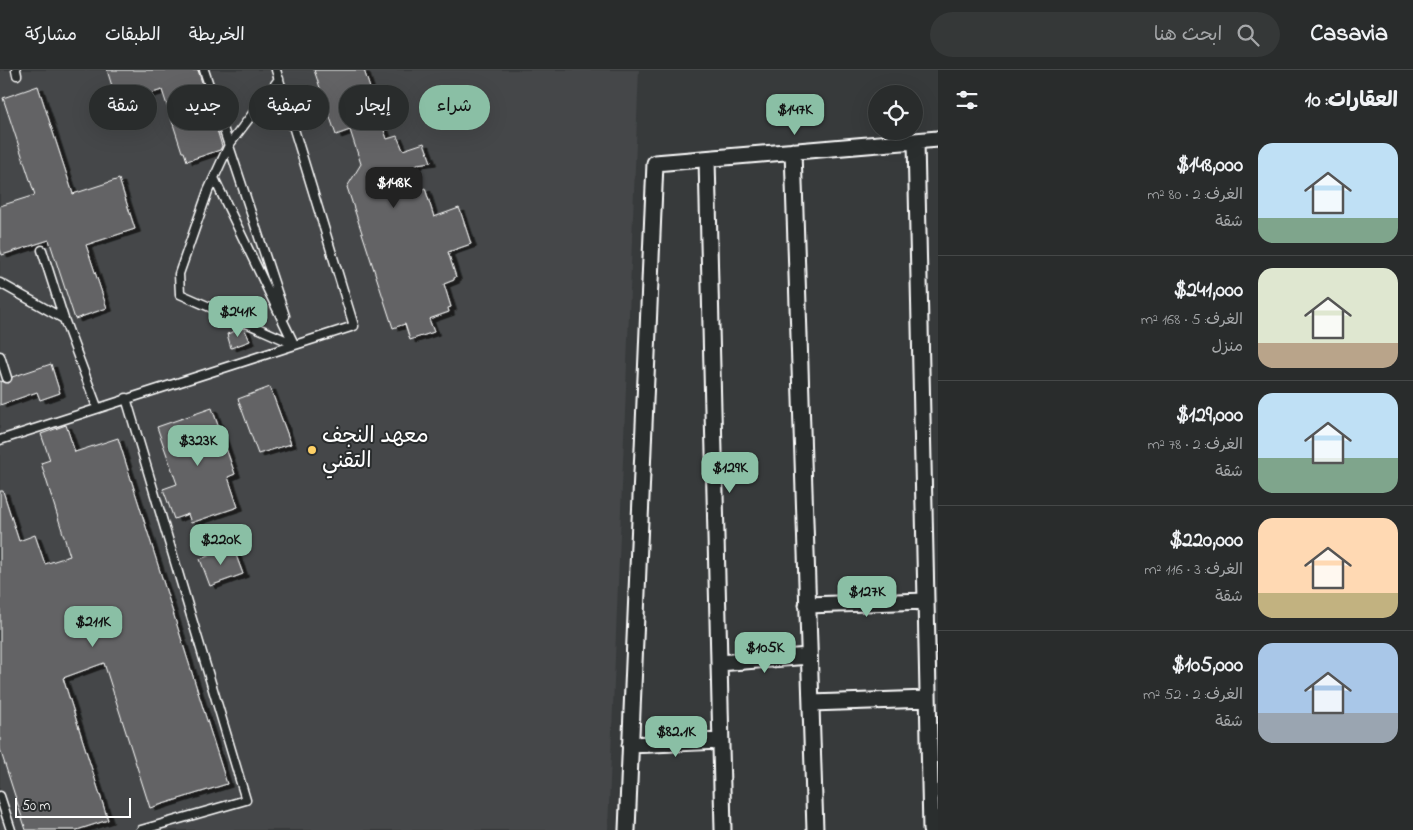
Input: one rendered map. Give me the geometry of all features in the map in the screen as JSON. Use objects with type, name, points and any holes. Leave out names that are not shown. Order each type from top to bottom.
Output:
[{"type":"street","points":[[627,830],[655,163],[938,139]]},
{"type":"street","points":[[916,141],[926,601],[933,654],[928,699],[931,830]]},
{"type":"street","points":[[793,151],[815,830]]},
{"type":"street","points":[[706,159],[722,830]]},
{"type":"street","points":[[807,605],[926,601]]},
{"type":"street","points":[[718,662],[809,656]]},
{"type":"street","points":[[811,703],[928,699]]},
{"type":"street","points":[[630,745],[720,741]]},
{"type":"lane","points":[[204,70],[294,344]]},
{"type":"lane","points":[[0,440],[97,407],[354,326],[276,70]]},
{"type":"lane","points":[[279,79],[229,145],[214,178],[178,274],[180,294],[294,344]]},
{"type":"lane","points":[[214,178],[294,344]]},
{"type":"lane","points":[[42,250],[64,319],[97,407]]},
{"type":"lane","points":[[0,283],[64,319]]},
{"type":"lane","points":[[0,356],[7,378]]},
{"type":"lane","points":[[126,398],[246,800],[141,830]]},
{"type":"lane","points":[[0,796],[10,830]]},
{"type":"shaded area","name":"معهد النجف التقني","points":[[0,70],[639,70],[608,830],[0,830]]},
{"type":"building","points":[[107,70],[198,70],[203,85],[167,85],[167,106],[162,90],[157,92],[157,85],[112,85]]},
{"type":"building","points":[[314,70],[364,70],[369,85],[339,85],[339,130],[350,130],[336,135],[329,114],[329,85],[319,85]]},
{"type":"building","points":[[38,86],[73,194],[119,179],[135,229],[86,245],[107,308],[75,319],[49,240],[2,255],[0,249],[0,206],[35,195],[3,98]]},
{"type":"building","points":[[175,130],[217,130],[222,146],[220,150],[187,161],[184,152],[182,152]]},
{"type":"building","points":[[350,130],[384,130],[387,139],[397,136],[403,150],[424,143],[431,162],[417,164],[404,170],[411,193],[425,188],[434,217],[459,208],[460,210],[471,244],[448,252],[456,277],[454,280],[444,284],[451,307],[448,308],[449,312],[429,319],[434,332],[410,340],[405,324],[393,328],[347,187],[361,164]]},
{"type":"building","points":[[244,328],[250,341],[231,348],[227,334]]},
{"type":"building","points":[[51,364],[60,393],[40,400],[37,392],[0,405],[0,381],[9,383],[12,377]]},
{"type":"building","points":[[270,387],[291,444],[258,454],[238,399]]},
{"type":"building","points":[[212,408],[235,474],[228,477],[238,507],[191,523],[188,514],[174,519],[163,489],[177,484],[157,427]]},
{"type":"building","points":[[66,425],[75,452],[118,438],[227,784],[150,808],[104,663],[63,678],[108,820],[77,830],[26,830],[0,749],[0,491],[3,491],[19,541],[35,535],[45,564],[70,556],[41,463],[50,460],[41,434]]},
{"type":"building","points":[[233,547],[243,574],[210,586],[200,559]]},
{"type":"place","name":"معهد النجف التقني","points":[[312,450]]}]
